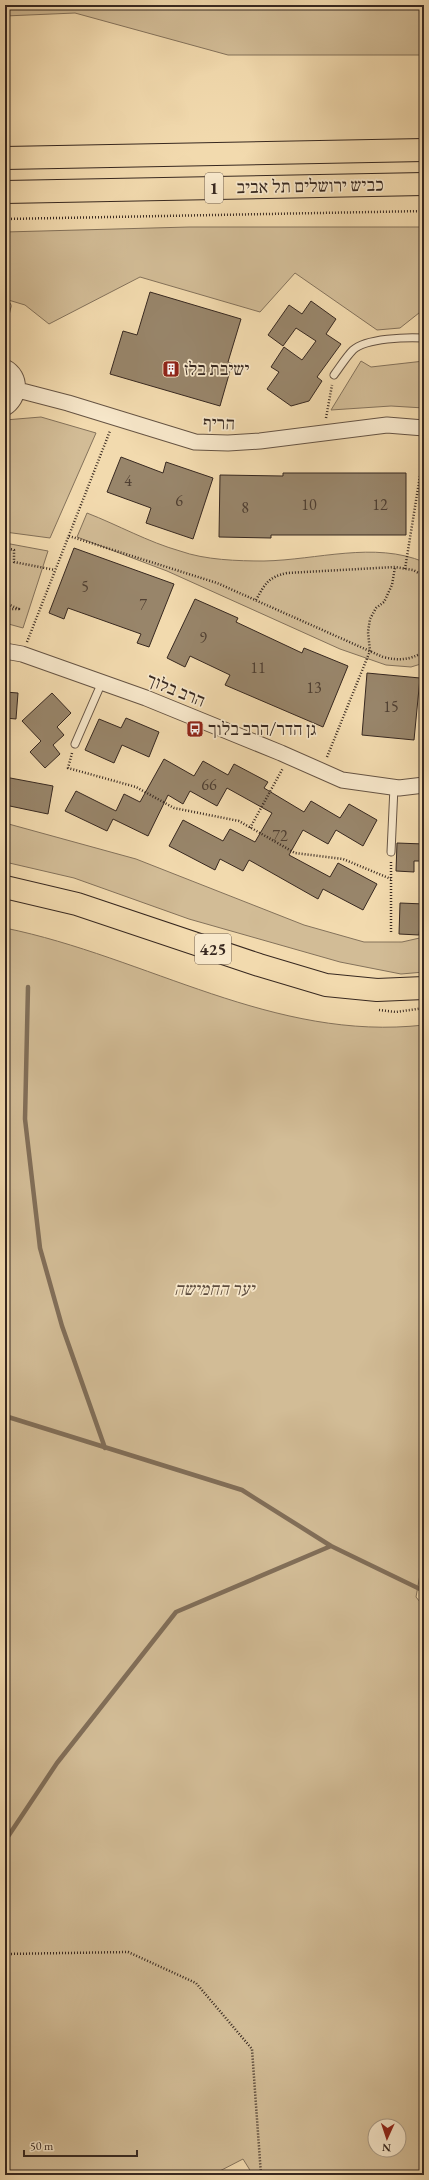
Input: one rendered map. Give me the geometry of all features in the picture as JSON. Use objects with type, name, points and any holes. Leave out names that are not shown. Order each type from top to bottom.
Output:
[{"type":"main road","name":"כביש ירושלים תל אביב","points":[[5,158],[424,150]]},
{"type":"main road","name":"כביש ירושלים תל אביב","points":[[5,192],[424,184]]},
{"type":"main road","name":"425","points":[[5,887],[83,906],[265,967],[326,984],[376,990],[424,988]]},
{"type":"street","points":[[5,367],[14,375],[18,390],[16,398],[5,408]]},
{"type":"street","name":"הריף","points":[[18,390],[116,417],[196,442],[228,443],[260,441],[387,425],[424,428]]},
{"type":"street","name":"הרב בלוך","points":[[5,651],[22,654],[102,682],[289,756],[342,780],[394,788],[424,785]]},
{"type":"lane","points":[[5,315],[7,306]]},
{"type":"lane","points":[[334,375],[354,349],[376,341],[403,336],[424,338]]},
{"type":"lane","points":[[75,744],[102,682]]},
{"type":"lane","points":[[391,852],[394,788]]},
{"type":"path","points":[[5,219],[424,211]]},
{"type":"path","points":[[323,433],[334,375]]},
{"type":"path","points":[[22,654],[116,417]]},
{"type":"path","points":[[406,569],[424,451]]},
{"type":"path","points":[[69,536],[217,583],[370,651],[396,661],[412,658],[424,652]]},
{"type":"path","points":[[5,548],[14,550],[14,562],[55,570]]},
{"type":"path","points":[[256,600],[266,582],[282,574],[395,567],[413,570],[424,576]]},
{"type":"path","points":[[322,771],[370,651],[368,632],[370,619],[376,608],[384,602],[392,585],[395,567]]},
{"type":"path","points":[[5,603],[19,609],[5,609]]},
{"type":"path","points":[[75,744],[68,768],[136,787],[174,808],[239,821],[295,853],[343,859],[391,879]]},
{"type":"path","points":[[250,828],[289,756]]},
{"type":"path","points":[[391,852],[391,934]]},
{"type":"path","points":[[5,1954],[128,1952],[196,1983],[252,2048],[261,2175]]},
{"type":"green space","points":[[5,5],[424,5],[424,55],[228,55],[75,13],[5,16]]},
{"type":"green space","points":[[189,227],[424,227],[424,309],[400,328],[377,330],[295,273],[260,312],[140,277],[49,324],[25,305],[5,299],[5,232]]},
{"type":"green space","points":[[361,361],[371,367],[424,361],[424,408],[391,406],[331,410]]},
{"type":"green space","points":[[41,417],[96,433],[50,538],[5,532],[5,420]]},
{"type":"green space","points":[[87,513],[168,547],[190,554],[211,558],[264,561],[365,552],[405,556],[424,562],[424,663],[411,667],[386,665],[340,649],[167,571],[77,537]]},
{"type":"green space","points":[[5,543],[48,551],[23,628],[5,623]]},
{"type":"green space","points":[[5,823],[136,859],[304,925],[364,942],[402,942],[424,937],[424,972],[401,974],[340,962],[189,919],[74,878],[5,862]]},
{"type":"green space","name":"יער החמישה","points":[[5,928],[58,941],[212,994],[263,1009],[315,1021],[369,1027],[424,1025],[424,1552],[416,1597],[424,1607],[424,2175],[253,2175],[243,2159],[212,2175],[5,2175]]},
{"type":"building","points":[[150,292],[241,319],[228,362],[232,364],[220,406],[110,374],[123,331],[137,335]]},
{"type":"building","points":[[311,301],[336,319],[326,334],[341,344],[317,377],[322,381],[309,401],[291,406],[267,389],[279,372],[271,367],[284,347],[302,360],[316,341],[296,328],[283,346],[268,335],[289,305],[302,314]]},
{"type":"building","points":[[121,457],[163,473],[166,462],[213,478],[193,539],[146,523],[151,508],[107,492]]},
{"type":"building","points":[[283,473],[406,473],[406,535],[271,535],[271,538],[219,537],[220,475],[283,476]]},
{"type":"building","points":[[74,548],[174,584],[149,647],[137,643],[141,634],[68,608],[64,619],[49,613]]},
{"type":"building","points":[[195,599],[238,618],[236,622],[302,653],[304,648],[348,666],[323,727],[225,685],[230,675],[190,656],[185,667],[167,658]]},
{"type":"building","points":[[367,673],[420,678],[414,740],[362,735]]},
{"type":"building","points":[[5,692],[18,693],[16,719],[5,718]]},
{"type":"building","points":[[52,693],[71,713],[57,727],[64,735],[53,745],[60,754],[45,768],[30,752],[41,741],[22,721]]},
{"type":"building","points":[[126,718],[159,732],[149,757],[122,745],[114,763],[85,750],[99,719],[121,728]]},
{"type":"building","points":[[164,759],[194,776],[203,761],[228,775],[234,764],[268,782],[264,788],[304,812],[311,801],[340,818],[349,804],[377,820],[363,846],[336,830],[328,844],[303,830],[289,855],[330,877],[338,863],[377,884],[363,910],[323,889],[318,899],[249,860],[243,871],[220,859],[215,870],[169,846],[183,820],[223,841],[230,829],[255,842],[272,813],[227,788],[217,806],[190,791],[183,804],[168,795],[148,836],[113,819],[107,831],[65,811],[76,791],[116,811],[124,794],[140,802]]},
{"type":"building","points":[[5,777],[53,786],[48,814],[5,805]]},
{"type":"building","points":[[397,843],[424,844],[424,861],[414,861],[414,872],[396,871]]},
{"type":"building","points":[[400,903],[424,904],[424,924],[420,924],[419,935],[399,934]]},
{"type":"waterway","points":[[28,987],[25,1119],[40,1248],[62,1326],[105,1448]]},
{"type":"waterway","points":[[5,1416],[242,1490],[331,1546],[424,1591]]},
{"type":"waterway","points":[[5,1841],[57,1763],[176,1612],[331,1546]]},
{"type":"place","name":"ישיבת בלז","points":[[171,369]]},
{"type":"place","name":"גן הדר/הרב בלוך","points":[[195,729]]}]
